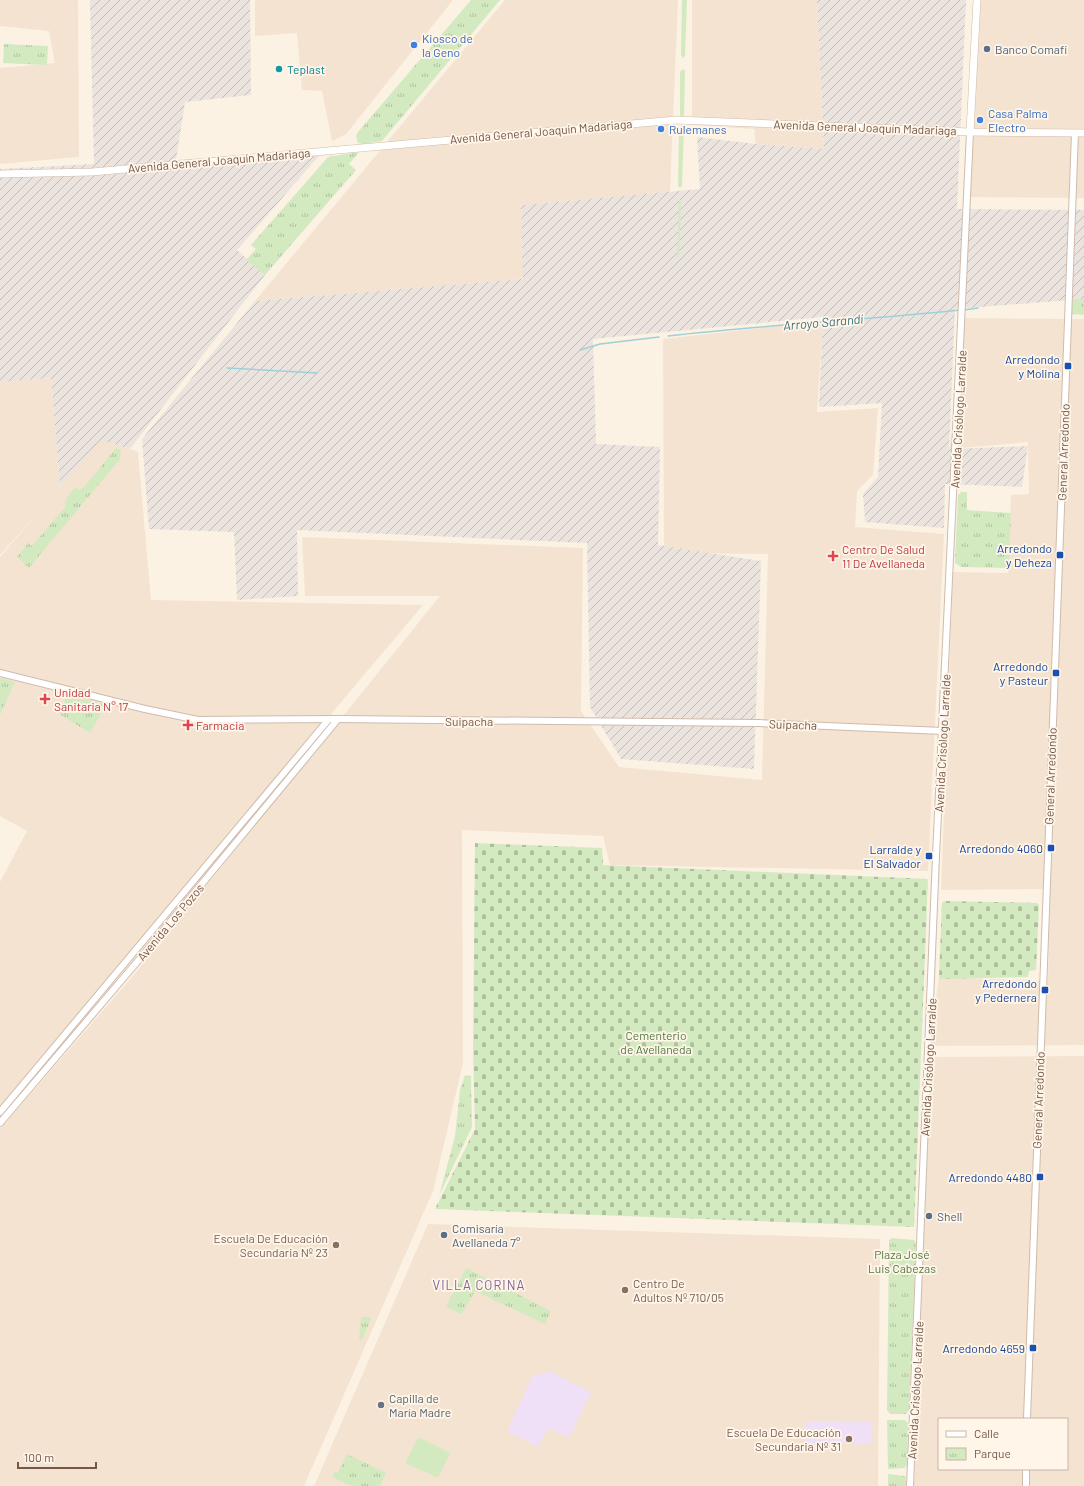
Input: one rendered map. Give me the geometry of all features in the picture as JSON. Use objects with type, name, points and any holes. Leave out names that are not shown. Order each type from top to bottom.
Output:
[{"type":"main road","name":"Avenida Crisólogo Larralde","points":[[970,132],[977,0]]},
{"type":"main road","name":"Avenida General Joaquín Madariaga","points":[[0,174],[92,172],[676,120],[970,132],[1084,133]]},
{"type":"street","name":"Avenida Crisólogo Larralde","points":[[910,1486],[970,132]]},
{"type":"street","name":"General Arredondo","points":[[1027,1418],[1075,133]]},
{"type":"street","name":"Suipacha","points":[[0,673],[193,719],[758,723],[943,731]]},
{"type":"street","name":"Avenida Los Pozos","points":[[0,1112],[329,719]]},
{"type":"street","name":"Avenida Los Pozos","points":[[0,1123],[143,955],[338,719]]},
{"type":"street","points":[[1026,1470],[1026,1486]]},
{"type":"shaded area","points":[[0,0],[78,0],[79,157],[0,164],[0,68],[55,63],[49,31],[0,26]]},
{"type":"shaded area","points":[[90,0],[250,0],[251,95],[185,102],[176,160],[324,150],[237,250],[265,275],[130,449],[101,440],[60,487],[51,378],[0,382],[0,169],[94,164]]},
{"type":"shaded area","points":[[255,0],[453,0],[346,134],[332,141],[322,91],[302,90],[297,33],[255,36]]},
{"type":"shaded area","points":[[505,0],[678,0],[670,192],[521,205],[524,279],[255,301]]},
{"type":"shaded area","points":[[692,0],[817,0],[824,149],[756,144],[754,129],[692,125]]},
{"type":"shaded area","points":[[817,0],[966,0],[957,209],[1084,210],[1084,299],[955,309],[949,449],[1028,446],[1022,487],[945,484],[944,528],[865,522],[863,494],[878,477],[882,403],[819,407],[823,317],[593,339],[596,444],[660,447],[658,545],[761,561],[754,769],[621,759],[590,707],[587,543],[297,530],[298,596],[237,600],[234,532],[149,529],[142,439],[255,301],[523,279],[521,205],[700,189],[697,137],[756,144],[824,149]]},
{"type":"shaded area","points":[[977,0],[1084,0],[1084,198],[966,197]]},
{"type":"shaded area","points":[[964,318],[1084,319],[1084,1045],[930,1046],[939,977],[1048,981],[1050,889],[941,890],[953,572],[1008,573],[1011,495],[1029,494],[1028,442],[949,449],[959,402]]},
{"type":"shaded area","points":[[823,321],[817,412],[878,408],[873,475],[857,491],[855,527],[944,534],[928,871],[610,865],[603,836],[462,830],[463,1063],[433,1191],[304,1486],[0,1486],[0,1129],[133,976],[440,596],[305,596],[302,537],[583,548],[581,711],[619,767],[762,780],[768,554],[664,553],[663,339]]},
{"type":"shaded area","points":[[51,378],[60,487],[101,439],[138,452],[151,600],[423,605],[0,1107],[0,882],[27,831],[0,816],[0,557],[37,514],[0,555],[0,382]]},
{"type":"shaded area","points":[[1084,1056],[1084,1486],[914,1486],[929,1057]]},
{"type":"shaded area","points":[[428,1224],[880,1239],[878,1486],[314,1486]]},
{"type":"shaded area","points":[[551,1372],[591,1392],[569,1438],[548,1428],[538,1447],[509,1432],[508,1429],[532,1377],[540,1373]]},
{"type":"shaded area","points":[[806,1421],[871,1422],[871,1444],[806,1443]]},
{"type":"green space","points":[[471,0],[500,0],[382,141],[362,144],[358,143],[356,136],[358,132]]},
{"type":"green space","points":[[682,0],[687,0],[685,56],[683,58],[681,55]]},
{"type":"green space","points":[[4,44],[48,46],[47,65],[3,63]]},
{"type":"green space","points":[[683,69],[685,71],[684,115],[682,117],[680,115],[680,72]]},
{"type":"green space","points":[[682,125],[684,128],[682,186],[680,188],[678,186],[679,128]]},
{"type":"green space","points":[[359,152],[349,164],[356,170],[265,275],[246,260],[256,249],[251,245],[328,157]]},
{"type":"green space","points":[[679,199],[681,201],[679,257],[677,257]]},
{"type":"green space","points":[[1072,299],[1084,299],[1084,315],[1072,314]]},
{"type":"green space","points":[[117,447],[121,451],[120,459],[29,568],[17,557],[28,543],[32,546],[65,507],[66,499],[75,487],[79,490],[84,487]]},
{"type":"green space","points":[[961,492],[967,492],[967,510],[1011,513],[1009,568],[961,567],[955,563],[958,495]]},
{"type":"green space","points":[[1,678],[15,682],[0,715],[0,680]]},
{"type":"green space","points":[[67,694],[106,705],[90,733],[59,714]]},
{"type":"green space","name":"Cementerio de Avellaneda","points":[[475,843],[602,848],[603,865],[928,879],[914,1227],[435,1209],[475,1129],[473,1049]]},
{"type":"green space","points":[[944,901],[1037,903],[1039,905],[1036,970],[1029,971],[1028,977],[940,979],[942,903]]},
{"type":"green space","points":[[465,1075],[471,1076],[472,1127],[439,1196],[455,1136],[460,1090]]},
{"type":"green space","name":"Plaza José Luis Cabezas","points":[[892,1238],[914,1240],[916,1243],[909,1410],[906,1414],[890,1414],[887,1410],[889,1240]]},
{"type":"green space","points":[[466,1268],[551,1311],[545,1324],[475,1291],[462,1314],[446,1307]]},
{"type":"green space","points":[[361,1317],[370,1317],[371,1319],[362,1340],[359,1340]]},
{"type":"green space","points":[[887,1420],[905,1420],[908,1423],[907,1465],[904,1468],[888,1469]]},
{"type":"green space","points":[[418,1437],[450,1453],[438,1478],[405,1463]]},
{"type":"green space","points":[[347,1454],[386,1473],[380,1486],[351,1486],[332,1477],[335,1471],[338,1473]]},
{"type":"green space","points":[[888,1474],[905,1476],[907,1486],[888,1486]]},
{"type":"waterway","name":"Arroyo Sarandí","points":[[964,310],[978,308]]},
{"type":"waterway","name":"Arroyo Sarandí","points":[[668,336],[960,310]]},
{"type":"waterway","name":"Arroyo Sarandí","points":[[580,350],[600,344],[659,337]]},
{"type":"waterway","name":"Arroyo Sarandí","points":[[227,368],[317,373]]},
{"type":"place","name":"Kiosco de la Geno","points":[[414,45]]},
{"type":"place","name":"Banco Comafi","points":[[987,49]]},
{"type":"place","name":"Teplast","points":[[279,69]]},
{"type":"place","name":"Casa Palma Electro","points":[[980,120]]},
{"type":"place","name":"Rulemanes","points":[[661,129]]},
{"type":"place","name":"Arredondo y Molina","points":[[1068,366]]},
{"type":"place","name":"Arredondo y Deheza","points":[[1060,555]]},
{"type":"place","name":"Centro De Salud 11 De Avellaneda","points":[[833,556]]},
{"type":"place","name":"Arredondo y Pasteur","points":[[1056,673]]},
{"type":"place","name":"Unidad Sanitaria N° 17","points":[[45,699]]},
{"type":"place","name":"Farmacia","points":[[188,725]]},
{"type":"place","name":"Arredondo 4060","points":[[1051,848]]},
{"type":"place","name":"Larralde y El Salvador","points":[[929,856]]},
{"type":"place","name":"Arredondo y Pedernera","points":[[1045,990]]},
{"type":"place","name":"Arredondo 4480","points":[[1040,1177]]},
{"type":"place","name":"Shell","points":[[929,1216]]},
{"type":"place","name":"Comisaría Avellaneda 7°","points":[[444,1235]]},
{"type":"place","name":"Escuela De Educación Secundaria Nº 23","points":[[336,1245]]},
{"type":"place","name":"Centro De Adultos Nº 710/05","points":[[625,1290]]},
{"type":"place","name":"Arredondo 4659","points":[[1033,1348]]},
{"type":"place","name":"Capilla de María Madre","points":[[381,1405]]},
{"type":"place","name":"Escuela De Educación Secundaria Nº 31","points":[[849,1439]]},
{"type":"district","name":"VILLA CORINA","points":[[479,1285]]}]
